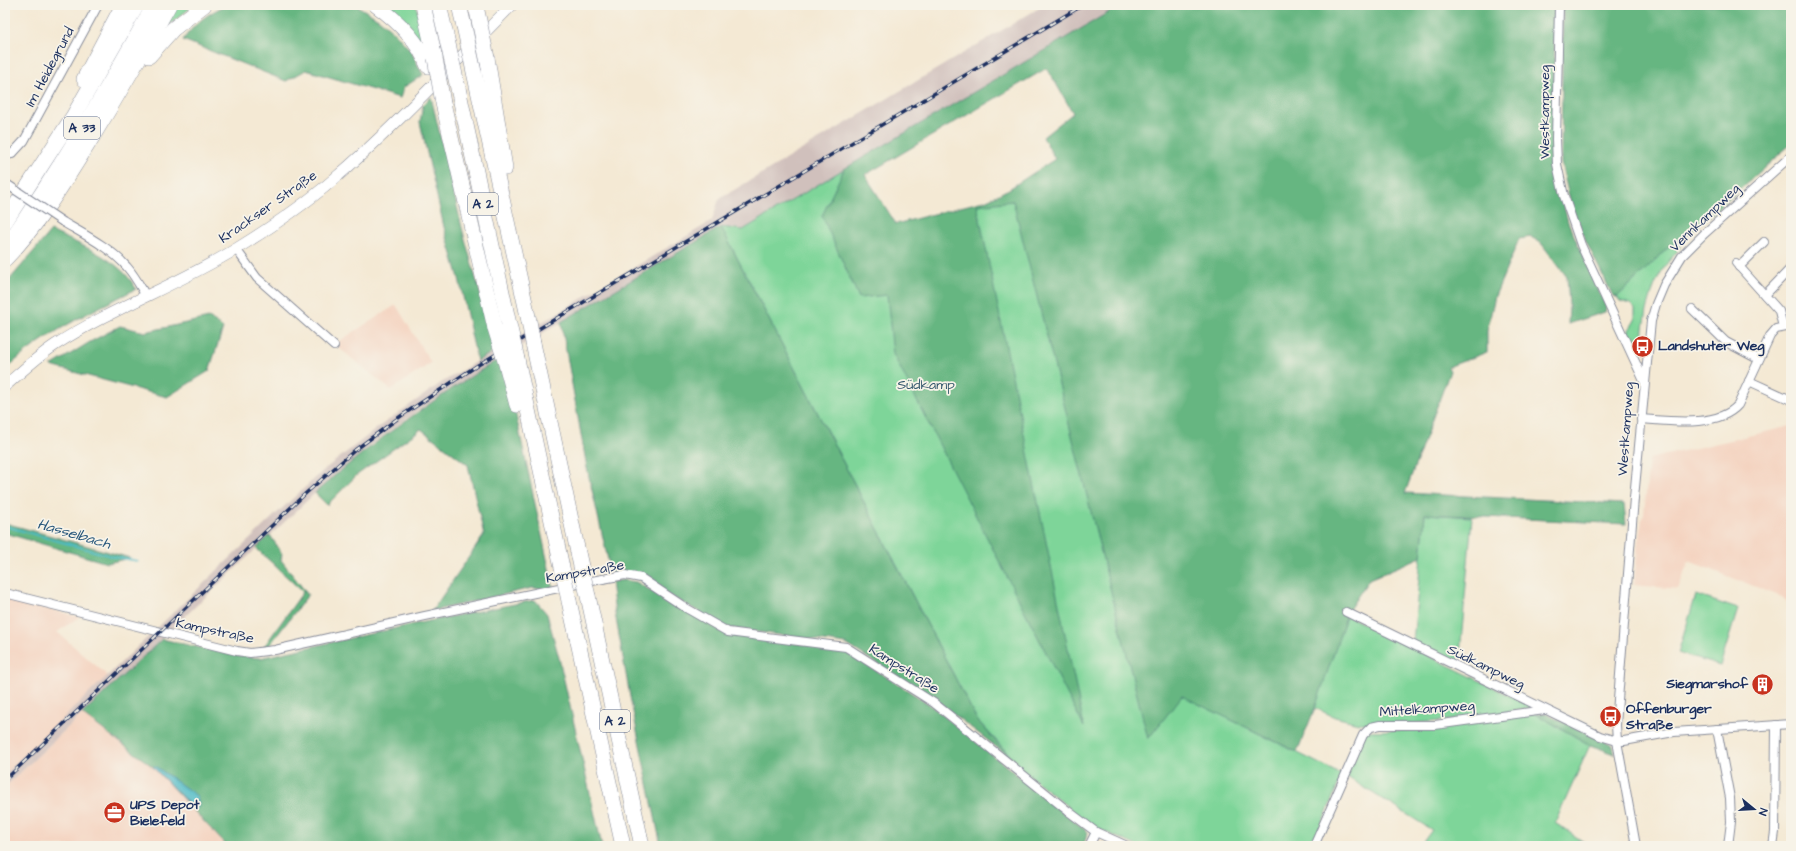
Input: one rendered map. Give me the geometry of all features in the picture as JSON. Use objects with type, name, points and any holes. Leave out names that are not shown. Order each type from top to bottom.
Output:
[{"type":"highway","points":[[20,200],[123,5]]},
{"type":"highway","name":"A 33","points":[[5,222],[74,115],[137,5]]},
{"type":"highway","name":"A 33","points":[[5,248],[40,198],[120,66],[154,5]]},
{"type":"highway","points":[[5,259],[30,232],[54,199],[109,110],[169,5]]},
{"type":"highway","points":[[109,110],[154,49],[173,29],[204,5]]},
{"type":"highway","points":[[376,5],[397,22],[411,37],[424,55],[432,62]]},
{"type":"highway","points":[[423,5],[432,62],[443,103],[495,328],[511,361]]},
{"type":"highway","name":"A 2","points":[[439,5],[508,320],[511,361],[540,469],[623,846]]},
{"type":"highway","name":"A 2","points":[[459,5],[529,321],[642,846]]},
{"type":"highway","points":[[476,8],[487,58],[503,157],[520,245],[516,263]]},
{"type":"street","name":"Im Heidegrund","points":[[5,155],[12,154],[24,141],[98,5]]},
{"type":"street","name":"Krackser Straße","points":[[5,386],[37,358],[54,346],[146,296],[203,268],[236,249],[295,210],[332,181],[376,142],[512,5]]},
{"type":"street","name":"Westkampweg","points":[[1559,5],[1556,139],[1557,164],[1564,196],[1581,245],[1645,382],[1616,705],[1616,740],[1636,846]]},
{"type":"street","name":"Vennkampweg","points":[[1645,382],[1649,333],[1654,312],[1664,285],[1673,270],[1692,245],[1791,156]]},
{"type":"street","points":[[5,183],[111,253],[126,266],[135,277],[146,296]]},
{"type":"street","points":[[1641,419],[1683,422],[1721,416],[1730,412],[1738,405],[1758,358],[1773,332],[1787,326],[1779,312],[1737,265],[1764,242]]},
{"type":"street","points":[[236,249],[257,278],[334,346]]},
{"type":"street","points":[[1765,295],[1791,268]]},
{"type":"street","points":[[1692,309],[1726,342],[1758,358]]},
{"type":"street","points":[[1749,381],[1791,400]]},
{"type":"street","name":"Kampstraße","points":[[5,593],[250,653],[276,650],[424,616],[597,580],[626,576],[641,578],[686,608],[728,632],[846,647],[934,703],[1096,832],[1127,846]]},
{"type":"street","name":"Südkampweg","points":[[1346,612],[1600,736],[1616,740]]},
{"type":"street","name":"Mittelkampweg","points":[[1314,846],[1363,735],[1372,727],[1380,725],[1435,725],[1546,710]]},
{"type":"street","points":[[1616,740],[1624,741],[1674,732],[1791,724]]},
{"type":"street","points":[[1773,846],[1776,725]]},
{"type":"street","points":[[1717,729],[1730,798],[1731,822],[1728,846]]},
{"type":"street","points":[[1090,846],[1096,832]]},
{"type":"shaded area","points":[[1044,5],[1121,5],[743,230],[721,227],[499,359],[417,411],[375,442],[315,493],[5,787],[5,774],[275,515],[325,469],[380,426],[441,383],[712,221],[719,199]]},
{"type":"shaded area","points":[[396,305],[431,363],[391,390],[339,348],[338,342]]},
{"type":"shaded area","points":[[1791,426],[1791,605],[1782,597],[1689,561],[1678,589],[1634,585],[1638,541],[1640,539],[1642,518],[1644,515],[1649,459]]},
{"type":"shaded area","points":[[5,597],[79,617],[57,632],[108,676],[5,774]]},
{"type":"shaded area","points":[[82,714],[152,766],[227,846],[5,846],[5,787]]},
{"type":"green space","points":[[176,5],[194,5],[165,28]]},
{"type":"green space","points":[[226,5],[356,5],[380,20],[396,34],[411,51],[423,75],[404,87],[400,98],[306,70],[286,81],[183,40],[202,20]]},
{"type":"green space","points":[[385,5],[416,5],[428,52]]},
{"type":"green space","points":[[1121,5],[1555,5],[1553,164],[1568,222],[1606,307],[1605,312],[1568,324],[1569,305],[1567,277],[1541,243],[1531,237],[1519,239],[1495,296],[1487,331],[1487,352],[1448,367],[1450,371],[1405,493],[1624,504],[1626,524],[1425,514],[1421,557],[1369,579],[1348,611],[1315,708],[1297,752],[1182,696],[1148,739],[1013,201],[977,205],[1084,727],[893,354],[887,295],[859,298],[822,216],[844,169]],"holes":[[[1047,68],[1073,113],[1043,137],[1055,159],[1009,189],[987,200],[896,224],[865,175]]]},
{"type":"green space","points":[[1563,5],[1791,5],[1791,144],[1684,239],[1677,239],[1617,297],[1613,296],[1574,217],[1561,163]]},
{"type":"green space","points":[[431,97],[463,232],[496,350],[477,361],[459,278],[444,227],[420,122],[423,105]]},
{"type":"green space","name":"Südkamp","points":[[844,169],[842,174],[896,256],[977,205],[983,204],[1005,191],[1007,201],[1013,201],[1175,704],[1182,695],[1342,775],[1313,846],[1137,846],[1090,825],[1020,768],[977,720],[721,227],[743,230]]},
{"type":"green space","points":[[721,227],[977,720],[1012,759],[935,700],[846,644],[729,628],[624,571],[611,573],[587,468],[561,322]]},
{"type":"green space","points":[[51,231],[99,254],[110,261],[129,278],[136,289],[84,315],[51,335],[35,345],[5,370],[5,285]]},
{"type":"green space","points":[[1677,239],[1684,239],[1680,247],[1658,277],[1651,294],[1643,339],[1640,339],[1639,353],[1637,355],[1627,333],[1635,320],[1635,309],[1630,304],[1620,301],[1617,297]]},
{"type":"green space","points":[[209,318],[223,328],[209,371],[167,397],[51,366],[90,342],[120,326],[145,332]]},
{"type":"green space","points":[[499,359],[515,411],[553,587],[544,589],[532,588],[432,611],[484,535],[468,465],[421,429],[357,475],[327,505],[315,493],[359,456],[404,422]]},
{"type":"green space","points":[[1425,514],[1472,517],[1459,665],[1413,642]]},
{"type":"green space","points":[[5,523],[130,558],[107,563],[5,533]]},
{"type":"green space","points":[[270,535],[282,554],[281,560],[308,595],[268,647],[263,648],[303,592],[256,548]]},
{"type":"green space","points":[[623,580],[636,582],[726,634],[844,650],[929,704],[1088,832],[1083,846],[661,846],[631,702],[615,613],[611,582]]},
{"type":"green space","points":[[1696,595],[1738,609],[1720,666],[1678,653]]},
{"type":"green space","points":[[535,600],[547,614],[559,658],[602,846],[227,846],[152,766],[82,714],[162,639],[236,656],[260,658],[424,622]]},
{"type":"green space","points":[[1346,615],[1531,706],[1532,708],[1455,720],[1401,724],[1358,723],[1335,717],[1315,708]]},
{"type":"green space","points":[[1536,714],[1590,745],[1555,823],[1590,846],[1420,846],[1432,830],[1347,777],[1365,731],[1413,730]]},
{"type":"green space","points":[[1536,714],[1546,714],[1609,743],[1613,746],[1615,754],[1590,745]]},
{"type":"water","points":[[155,766],[197,796],[199,805],[196,810],[153,767]]},
{"type":"waterway","name":"Hasselbach","points":[[5,526],[115,557],[138,561]]},
{"type":"railway","points":[[5,780],[305,494],[355,450],[401,416],[478,365],[1083,5]]},
{"type":"place","name":"Landshuter Weg","points":[[1642,346]]},
{"type":"place","name":"Siegmarshof","points":[[1763,684]]},
{"type":"place","name":"Offenburger Straße","points":[[1611,717]]},
{"type":"place","name":"UPS Depot Bielefeld","points":[[115,813]]}]
